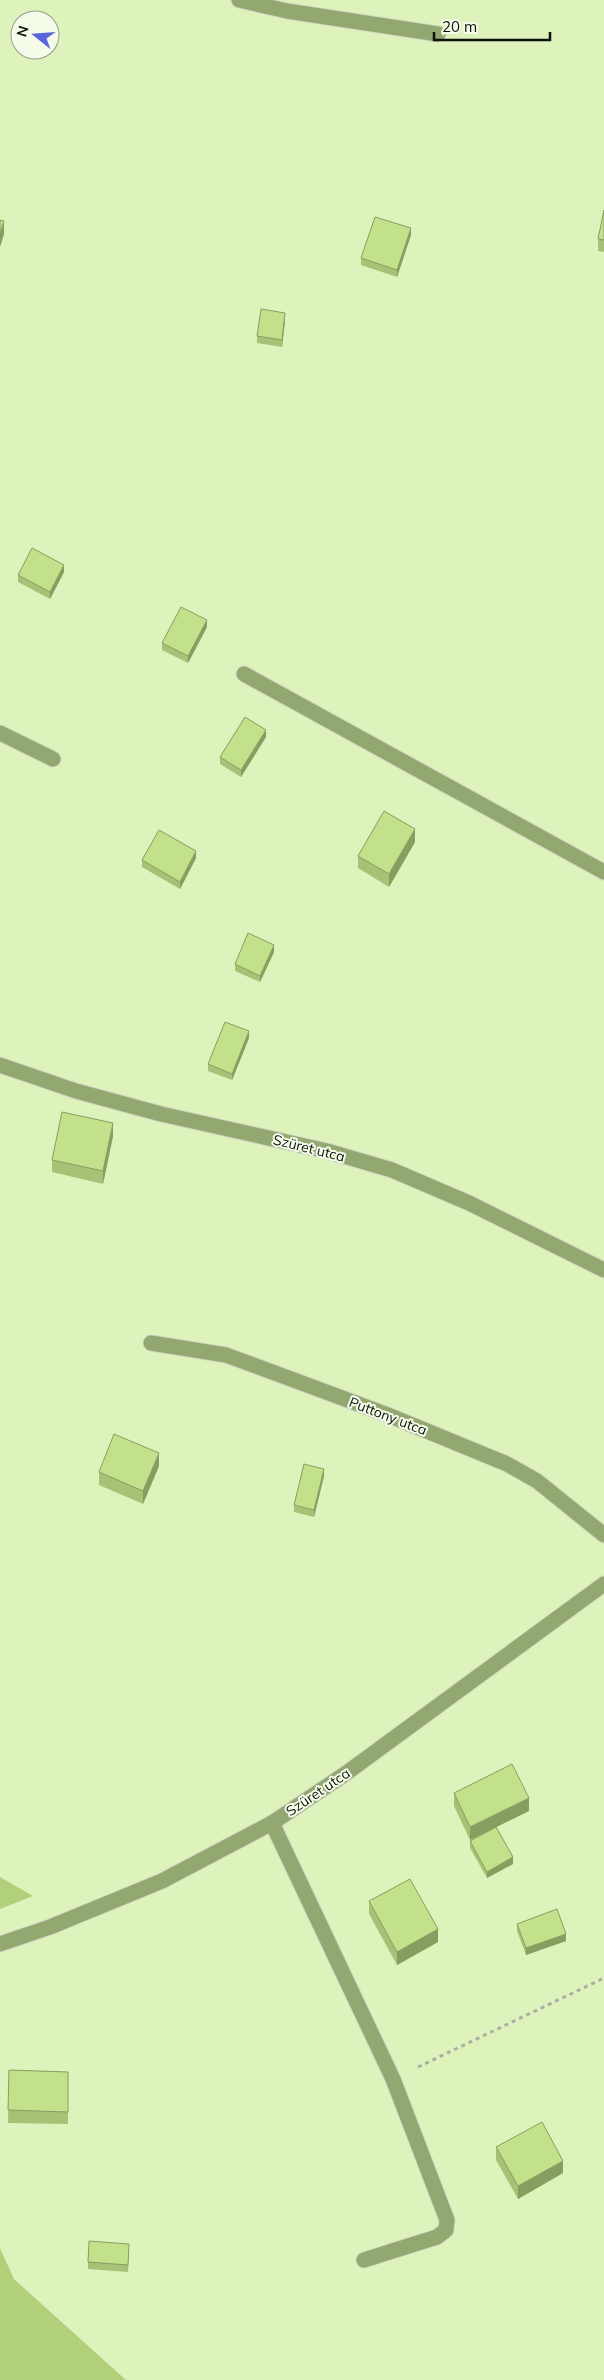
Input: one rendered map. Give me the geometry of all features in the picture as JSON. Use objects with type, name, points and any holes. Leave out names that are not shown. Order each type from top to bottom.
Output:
[{"type":"street","points":[[238,0],[287,11],[438,34]]},
{"type":"street","points":[[244,674],[604,872]]},
{"type":"street","points":[[0,733],[54,759]]},
{"type":"street","name":"Szüret utca","points":[[0,1065],[76,1091],[161,1114],[327,1151],[392,1170],[469,1203],[604,1270]]},
{"type":"street","name":"Puttony utca","points":[[151,1343],[226,1355],[388,1415],[507,1464],[537,1482],[604,1535]]},
{"type":"street","name":"Szüret utca","points":[[0,1944],[50,1927],[162,1881],[272,1823],[345,1774],[604,1584]]},
{"type":"street","points":[[272,1823],[393,2079],[447,2220],[446,2230],[437,2237],[364,2260]]},
{"type":"path","points":[[393,2079],[604,1978]]},
{"type":"green space","points":[[0,0],[604,0],[604,2380],[126,2380],[14,2279],[0,2248]]},
{"type":"green space","points":[[0,1877],[33,1896],[0,1909]]},
{"type":"green space","points":[[0,2248],[14,2279],[126,2380],[0,2380]]},
{"type":"building","points":[[604,210],[604,240],[598,239]]},
{"type":"building","points":[[375,217],[411,228],[397,270],[361,258]]},
{"type":"building","points":[[0,220],[4,221],[0,234]]},
{"type":"building","points":[[261,309],[285,313],[282,340],[257,336]]},
{"type":"building","points":[[32,548],[64,565],[50,592],[18,575]]},
{"type":"building","points":[[181,607],[207,620],[188,656],[162,643]]},
{"type":"building","points":[[245,717],[266,730],[241,770],[220,757]]},
{"type":"building","points":[[384,811],[415,829],[389,874],[358,856]]},
{"type":"building","points":[[159,830],[196,851],[180,882],[142,860]]},
{"type":"building","points":[[248,933],[274,945],[260,976],[235,964]]},
{"type":"building","points":[[225,1022],[249,1031],[232,1074],[208,1064]]},
{"type":"building","points":[[62,1112],[113,1123],[103,1171],[52,1160]]},
{"type":"building","points":[[114,1434],[159,1453],[143,1491],[99,1472]]},
{"type":"building","points":[[304,1464],[324,1469],[314,1510],[294,1505]]},
{"type":"building","points":[[512,1764],[529,1798],[470,1827],[454,1793]]},
{"type":"building","points":[[496,1827],[513,1857],[487,1872],[470,1841]]},
{"type":"building","points":[[410,1879],[438,1929],[397,1952],[369,1901]]},
{"type":"building","points":[[557,1909],[566,1934],[526,1948],[517,1924]]},
{"type":"building","points":[[9,2070],[68,2072],[68,2112],[8,2110]]},
{"type":"building","points":[[542,2122],[563,2161],[518,2186],[496,2147]]},
{"type":"building","points":[[89,2241],[129,2244],[128,2265],[88,2262]]}]
